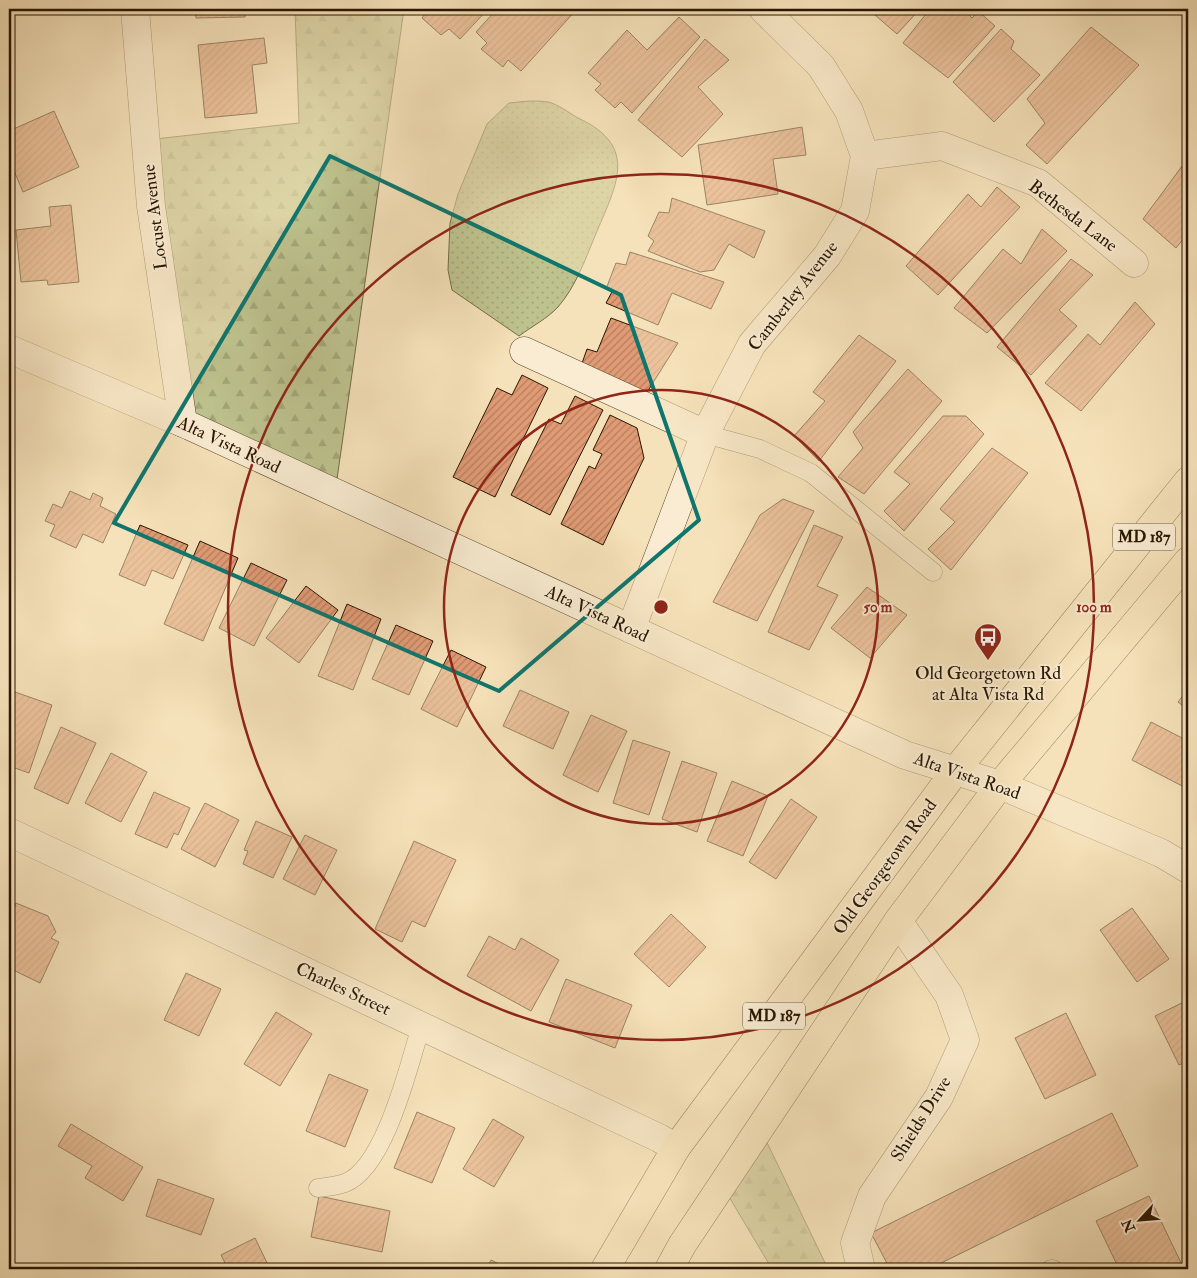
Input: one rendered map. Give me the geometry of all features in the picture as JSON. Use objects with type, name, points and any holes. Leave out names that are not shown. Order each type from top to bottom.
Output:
[{"type":"main road","name":"Old Georgetown Road","points":[[605,1269],[676,1148],[956,770],[1188,482]]},
{"type":"main road","name":"MD 187","points":[[669,1269],[682,1245],[898,921],[1000,786],[1188,561]]},
{"type":"street","name":"Locust Avenue","points":[[135,9],[151,206],[183,423]]},
{"type":"street","name":"Camberley Avenue","points":[[631,630],[705,434],[752,344],[827,256],[855,212],[865,156],[849,111],[821,66],[763,9]]},
{"type":"street","name":"Bethesda Lane","points":[[865,156],[942,146],[1038,183],[1134,263]]},
{"type":"street","name":"Alta Vista Road","points":[[9,349],[183,423],[905,755],[956,770],[1000,786],[1161,854],[1188,869]]},
{"type":"street","points":[[524,351],[705,434]]},
{"type":"street","name":"Charles Street","points":[[9,832],[659,1138],[676,1148]]},
{"type":"street","name":"Shields Drive","points":[[860,1269],[854,1243],[872,1196],[939,1097],[965,1040],[949,995],[898,921]]},
{"type":"lane","points":[[705,434],[760,448],[811,473],[933,572]]},
{"type":"lane","points":[[318,1188],[346,1183],[362,1171],[376,1152],[388,1127],[421,1026]]},
{"type":"highlighted area","points":[[330,156],[621,295],[699,520],[499,691],[114,523]]},
{"type":"green space","points":[[295,9],[404,9],[335,493],[190,426],[146,140],[299,123]]},
{"type":"green space","points":[[529,101],[552,103],[598,129],[610,142],[616,155],[618,170],[610,201],[575,282],[554,311],[519,336],[452,290],[448,270],[450,223],[458,194],[487,124],[509,103]]},
{"type":"green space","points":[[760,1128],[828,1269],[772,1269],[722,1185]]},
{"type":"building","points":[[195,9],[245,9],[245,17],[196,18]]},
{"type":"building","points":[[427,9],[488,9],[460,39],[449,29],[441,35],[422,18]]},
{"type":"building","points":[[497,9],[577,9],[521,71],[508,60],[503,67],[481,49],[487,43],[476,32]]},
{"type":"building","points":[[868,9],[920,9],[897,34]]},
{"type":"building","points":[[930,9],[963,9],[972,18],[978,11],[995,26],[948,78],[903,43]]},
{"type":"building","points":[[679,17],[700,37],[632,113],[621,102],[615,108],[595,90],[601,84],[588,73],[627,30],[647,50]]},
{"type":"building","points":[[1091,27],[1139,65],[1047,164],[1026,145],[1045,123],[1027,99]]},
{"type":"building","points":[[1001,29],[1014,41],[1011,49],[1040,75],[994,122],[953,82]]},
{"type":"building","points":[[264,38],[267,63],[252,65],[257,113],[205,118],[198,45]]},
{"type":"building","points":[[705,39],[729,60],[698,87],[723,114],[682,157],[638,120]]},
{"type":"building","points":[[54,111],[79,167],[23,192],[9,159],[9,131]]},
{"type":"building","points":[[802,127],[806,155],[773,159],[778,194],[707,205],[698,145]]},
{"type":"building","points":[[1188,158],[1188,233],[1176,248],[1143,219]]},
{"type":"building","points":[[997,187],[1020,207],[938,295],[906,266],[968,194],[981,207]]},
{"type":"building","points":[[672,198],[765,231],[754,258],[729,244],[714,270],[700,272],[648,251],[654,241],[648,236],[659,212],[669,213]]},
{"type":"building","points":[[71,205],[79,282],[48,285],[47,280],[21,282],[16,230],[51,226],[49,207]]},
{"type":"building","points":[[1042,229],[1067,251],[987,333],[954,308],[1003,249],[1021,264]]},
{"type":"building","points":[[630,252],[724,282],[711,309],[672,293],[658,325],[606,303],[613,290],[606,289],[616,263],[626,265]]},
{"type":"building","points":[[1071,259],[1093,275],[1059,310],[1077,326],[1031,375],[997,347]]},
{"type":"building","points":[[1135,302],[1155,324],[1081,411],[1045,383],[1088,334],[1100,345]]},
{"type":"building","points":[[611,318],[678,343],[644,397],[580,369],[587,349],[597,352]]},
{"type":"building","points":[[859,335],[896,361],[819,461],[794,436],[825,401],[813,392]]},
{"type":"building","points":[[908,369],[942,401],[864,494],[838,477],[863,448],[853,432]]},
{"type":"building","points":[[522,375],[548,388],[495,497],[453,477],[497,388],[512,395]]},
{"type":"building","points":[[575,396],[603,410],[550,515],[511,495],[549,419],[561,424]]},
{"type":"building","points":[[610,415],[637,428],[644,458],[603,545],[561,524],[589,466],[595,469],[602,454],[593,450]]},
{"type":"building","points":[[943,416],[966,416],[984,434],[904,531],[884,511],[910,484],[894,472]]},
{"type":"building","points":[[992,448],[1028,473],[951,570],[928,549],[955,522],[940,509]]},
{"type":"building","points":[[70,491],[90,500],[93,493],[103,498],[100,506],[116,514],[103,543],[83,534],[76,548],[50,536],[55,525],[45,521],[53,504],[62,508]]},
{"type":"building","points":[[783,499],[814,511],[757,621],[713,602],[760,515]]},
{"type":"building","points":[[140,525],[188,545],[173,579],[152,570],[145,586],[119,575]]},
{"type":"building","points":[[814,525],[843,537],[817,586],[838,595],[809,650],[768,632]]},
{"type":"building","points":[[200,541],[238,558],[203,641],[164,624]]},
{"type":"building","points":[[251,563],[287,580],[254,646],[219,628]]},
{"type":"building","points":[[306,586],[338,610],[299,663],[266,638]]},
{"type":"building","points":[[867,587],[907,615],[870,658],[831,628]]},
{"type":"building","points":[[347,604],[381,619],[353,690],[318,676]]},
{"type":"building","points":[[396,625],[433,641],[409,695],[372,679]]},
{"type":"building","points":[[451,650],[486,667],[457,727],[421,709]]},
{"type":"building","points":[[1188,689],[1188,710],[1178,702]]},
{"type":"building","points":[[520,690],[569,712],[553,749],[503,726]]},
{"type":"building","points":[[15,692],[52,705],[29,773],[9,766],[9,711]]},
{"type":"building","points":[[591,715],[627,731],[598,792],[563,775]]},
{"type":"building","points":[[1151,722],[1188,741],[1188,789],[1132,760]]},
{"type":"building","points":[[61,727],[96,743],[68,804],[34,788]]},
{"type":"building","points":[[633,740],[670,752],[649,815],[613,803]]},
{"type":"building","points":[[111,753],[147,772],[121,822],[85,803]]},
{"type":"building","points":[[682,761],[717,773],[697,832],[662,819]]},
{"type":"building","points":[[732,781],[768,796],[743,856],[707,841]]},
{"type":"building","points":[[154,792],[190,808],[178,835],[174,833],[167,848],[135,834]]},
{"type":"building","points":[[791,799],[817,817],[776,879],[749,862]]},
{"type":"building","points":[[205,803],[239,820],[215,867],[181,849]]},
{"type":"building","points":[[256,821],[292,837],[273,878],[243,864],[248,851],[244,850]]},
{"type":"building","points":[[305,835],[337,850],[315,895],[283,879]]},
{"type":"building","points":[[414,841],[456,860],[425,927],[412,921],[402,942],[375,929]]},
{"type":"building","points":[[16,903],[48,916],[56,932],[51,938],[59,942],[40,983],[9,968],[9,920]]},
{"type":"building","points":[[1132,908],[1169,959],[1137,982],[1100,930]]},
{"type":"building","points":[[671,914],[706,947],[669,987],[634,954]]},
{"type":"building","points":[[489,936],[515,950],[521,938],[559,960],[531,1011],[467,976]]},
{"type":"building","points":[[186,973],[221,989],[199,1036],[164,1020]]},
{"type":"building","points":[[566,979],[632,1005],[615,1048],[549,1022]]},
{"type":"building","points":[[1188,1000],[1188,1061],[1179,1065],[1155,1016]]},
{"type":"building","points":[[276,1012],[312,1034],[280,1086],[244,1064]]},
{"type":"building","points":[[1066,1013],[1096,1075],[1045,1099],[1015,1038]]},
{"type":"building","points":[[329,1074],[368,1090],[345,1147],[306,1131]]},
{"type":"building","points":[[417,1112],[455,1128],[432,1183],[394,1168]]},
{"type":"building","points":[[1112,1113],[1138,1166],[929,1269],[890,1269],[871,1233]]},
{"type":"building","points":[[493,1119],[524,1137],[494,1187],[463,1169]]},
{"type":"building","points":[[71,1124],[143,1167],[123,1201],[85,1178],[92,1166],[58,1146]]},
{"type":"building","points":[[158,1179],[214,1199],[201,1235],[146,1216]]},
{"type":"building","points":[[319,1196],[390,1211],[382,1252],[311,1237]]},
{"type":"building","points":[[1149,1196],[1184,1269],[1119,1269],[1096,1221]]},
{"type":"building","points":[[255,1238],[270,1269],[228,1269],[221,1255]]},
{"type":"building","points":[[491,1260],[509,1269],[486,1269]]},
{"type":"place","name":"Old Georgetown Rd at Alta Vista Rd","points":[[988,661]]}]
